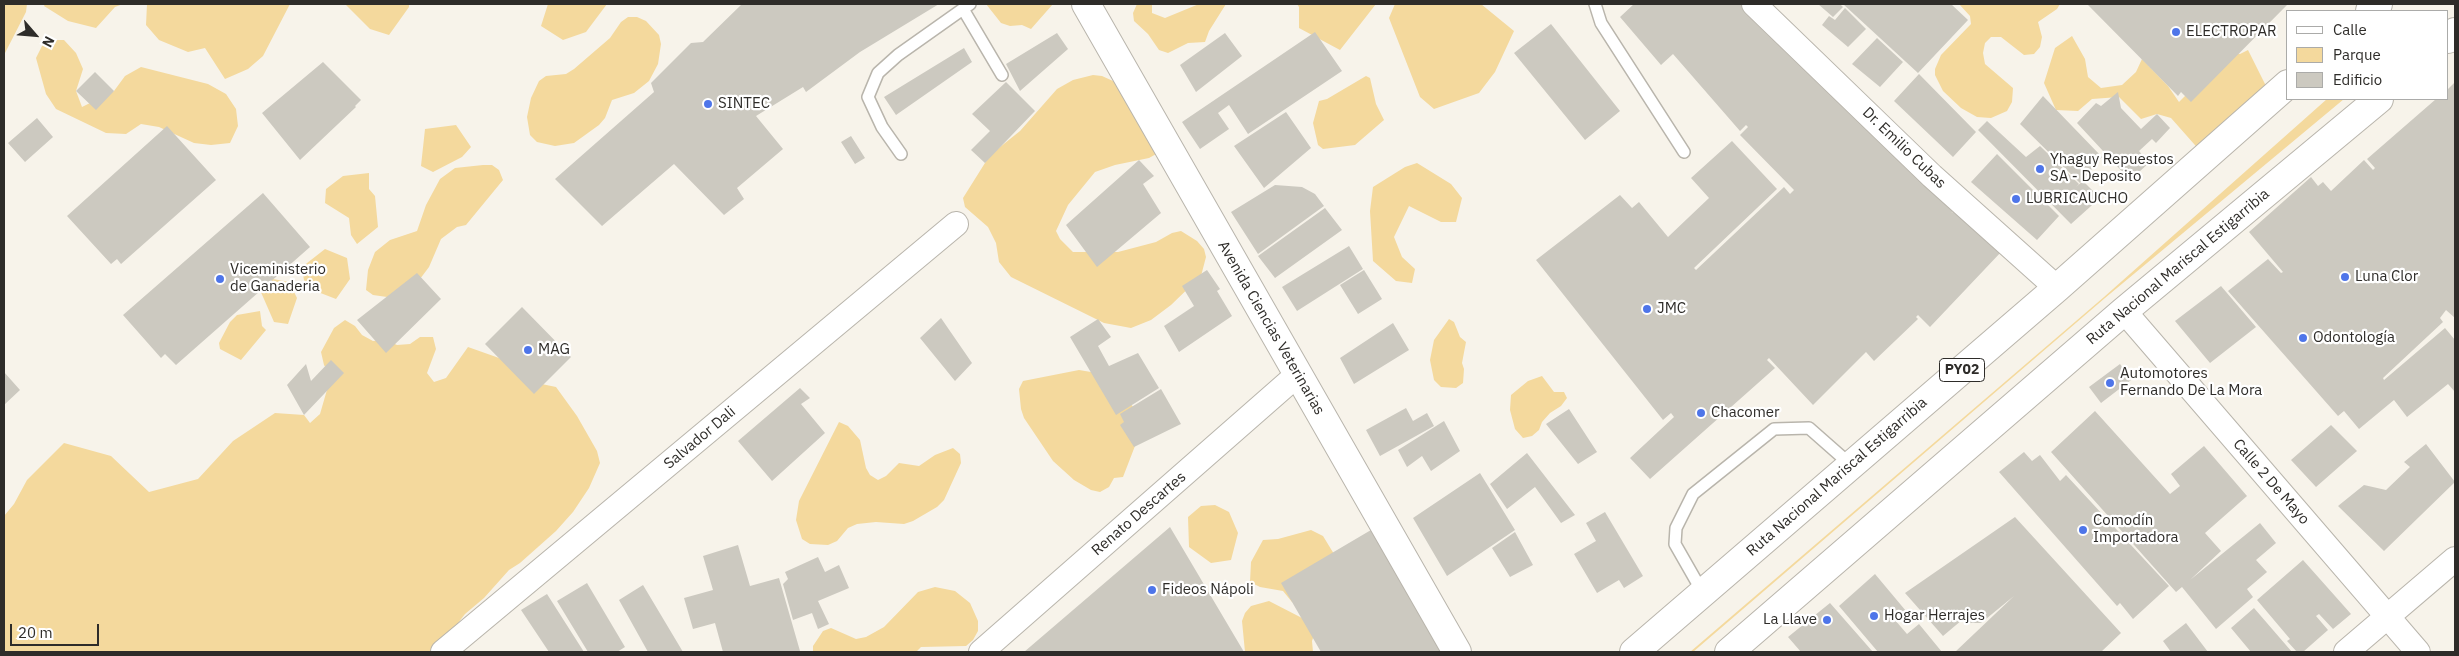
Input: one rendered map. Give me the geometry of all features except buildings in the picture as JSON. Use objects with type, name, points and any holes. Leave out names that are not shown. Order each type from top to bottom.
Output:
[{"type":"main road","name":"Avenida Ciencias Veterinarias","points":[[1086,4],[1456,652]]},
{"type":"main road","name":"Ruta Nacional Mariscal Estigarribia","points":[[1634,652],[2057,288],[2286,86]]},
{"type":"main road","name":"Ruta Nacional Mariscal Estigarribia","points":[[1728,652],[2124,311],[2378,100]]},
{"type":"street","name":"Dr. Emilio Cubas","points":[[1754,4],[1932,176],[2057,288]]},
{"type":"street","name":"Salvador Dali","points":[[443,652],[956,224]]},
{"type":"street","name":"Calle 2 De Mayo","points":[[2124,311],[2418,652]]},
{"type":"street","name":"Renato Descartes","points":[[981,652],[1297,375]]},
{"type":"street","points":[[2346,652],[2455,559]]},
{"type":"lane","points":[[1595,4],[1601,23],[1684,152]]},
{"type":"lane","points":[[901,154],[882,127],[868,97],[878,73],[898,55],[966,6],[1002,75]]},
{"type":"lane","points":[[1703,593],[1675,544],[1676,528],[1693,494],[1774,429],[1809,428],[1851,465]]},
{"type":"green space","points":[[4,4],[27,4],[26,12],[4,55]]},
{"type":"green space","points":[[45,4],[123,4],[115,7],[96,28],[68,21],[44,6]]},
{"type":"green space","points":[[147,4],[290,4],[263,56],[248,69],[225,79],[205,48],[188,52],[159,40],[146,25]]},
{"type":"green space","points":[[345,4],[409,4],[409,7],[389,35],[370,29]]},
{"type":"green space","points":[[548,4],[607,4],[586,32],[563,40],[541,26]]},
{"type":"green space","points":[[986,4],[1053,4],[1031,29],[1022,25],[1010,26],[1001,23]]},
{"type":"green space","points":[[1137,4],[1154,4],[1152,5],[1152,13],[1165,18],[1199,4],[1226,4],[1209,31],[1205,42],[1188,43],[1168,53],[1159,50],[1148,34],[1134,21],[1133,13]]},
{"type":"green space","points":[[1297,4],[1376,4],[1340,50],[1299,28],[1299,7]]},
{"type":"green space","points":[[1395,4],[1481,4],[1514,31],[1495,72],[1479,93],[1434,109],[1420,97],[1389,18]]},
{"type":"green space","points":[[1959,4],[2060,4],[2057,9],[2038,22],[2042,37],[2040,47],[2034,54],[2024,55],[2001,37],[1991,37],[1985,43],[1983,53],[1985,64],[2013,88],[2012,102],[2007,111],[1991,118],[1977,117],[1961,108],[1943,91],[1935,75],[1935,69],[1941,55],[1971,24],[1970,16]]},
{"type":"green space","points":[[628,17],[637,17],[646,21],[659,35],[661,44],[658,64],[649,81],[634,93],[612,100],[605,118],[599,125],[574,143],[555,146],[537,142],[530,135],[527,117],[531,98],[539,81],[546,76],[566,74],[574,69],[610,38],[621,22]]},
{"type":"green space","points":[[2072,36],[2085,59],[2088,77],[2101,88],[2122,85],[2136,72],[2142,59],[2168,86],[2179,102],[2230,51],[2240,54],[2248,50],[2268,90],[2202,153],[2171,118],[2157,114],[2141,119],[2119,97],[2092,99],[2078,111],[2056,110],[2044,83],[2055,48]]},
{"type":"green space","points":[[45,40],[64,40],[76,53],[83,69],[76,91],[82,107],[114,91],[125,76],[141,67],[208,84],[226,94],[236,109],[238,126],[230,143],[211,145],[194,143],[159,127],[141,124],[126,134],[106,133],[56,109],[46,94],[36,58]]},
{"type":"green space","points":[[1093,75],[1102,76],[1124,86],[1158,153],[1149,158],[1115,165],[1095,172],[1068,205],[1056,231],[1060,239],[1073,252],[1118,252],[1156,242],[1172,233],[1181,231],[1197,241],[1204,249],[1206,257],[1201,276],[1171,305],[1151,320],[1131,328],[1104,323],[1011,277],[999,262],[996,243],[988,227],[965,207],[963,198],[990,155],[1020,131],[1057,89],[1073,80]]},
{"type":"green space","points":[[1366,76],[1370,78],[1376,104],[1384,120],[1355,145],[1323,149],[1318,145],[1313,123],[1319,101],[1327,99]]},
{"type":"green space","points":[[2326,100],[2343,100],[2105,298],[1693,652],[1690,652],[2104,297]]},
{"type":"green space","points":[[456,125],[471,147],[462,157],[433,172],[421,166],[425,129]]},
{"type":"green space","points":[[1417,163],[1451,184],[1462,198],[1456,222],[1441,222],[1409,206],[1394,237],[1402,257],[1415,269],[1412,283],[1396,281],[1373,261],[1370,211],[1373,187],[1405,167]]},
{"type":"green space","points":[[492,165],[499,170],[503,180],[466,225],[457,227],[441,239],[429,267],[417,283],[394,298],[373,295],[366,290],[368,270],[375,252],[390,240],[417,231],[426,205],[440,179],[455,168]]},
{"type":"green space","points":[[369,173],[369,189],[375,196],[378,227],[357,244],[351,235],[349,218],[325,203],[326,189],[343,176]]},
{"type":"green space","points":[[325,249],[347,258],[350,279],[336,299],[305,287],[302,267]]},
{"type":"green space","points":[[273,279],[289,282],[297,298],[288,324],[274,322],[260,290]]},
{"type":"green space","points":[[260,311],[262,326],[266,330],[241,360],[220,349],[219,343],[230,322],[237,315]]},
{"type":"green space","points":[[1449,319],[1454,322],[1460,337],[1466,342],[1462,363],[1464,369],[1463,383],[1456,388],[1441,387],[1434,380],[1430,360],[1434,340]]},
{"type":"green space","points":[[345,320],[355,326],[362,335],[373,341],[386,340],[397,345],[410,344],[420,337],[433,337],[436,349],[427,373],[434,382],[446,378],[468,347],[516,364],[532,382],[556,387],[577,416],[597,451],[600,463],[589,488],[573,512],[556,531],[520,563],[509,570],[484,598],[465,614],[458,623],[449,646],[449,652],[4,652],[4,516],[14,504],[27,480],[64,443],[111,456],[149,492],[198,479],[233,441],[275,413],[304,415],[310,423],[320,414],[331,376],[324,365],[321,352],[334,328]]},
{"type":"green space","points":[[1079,370],[1097,373],[1126,396],[1138,415],[1140,433],[1123,477],[1114,478],[1109,487],[1100,492],[1091,490],[1074,480],[1053,461],[1024,418],[1021,409],[1019,389],[1023,381]]},
{"type":"green space","points":[[1542,376],[1554,392],[1564,392],[1567,398],[1561,406],[1550,413],[1542,422],[1539,430],[1532,436],[1523,438],[1515,429],[1510,410],[1511,395],[1528,381]]},
{"type":"green space","points":[[839,422],[848,426],[860,440],[866,468],[870,475],[878,480],[886,476],[899,463],[919,466],[935,455],[953,448],[960,454],[961,463],[944,500],[937,507],[904,524],[876,522],[857,524],[848,528],[837,541],[828,545],[810,544],[802,539],[796,520],[799,501]]},
{"type":"green space","points":[[1215,505],[1229,512],[1238,533],[1231,560],[1211,563],[1189,547],[1188,517],[1201,506]]},
{"type":"green space","points":[[1311,530],[1323,536],[1334,554],[1320,608],[1292,602],[1283,591],[1260,587],[1250,582],[1251,562],[1263,540],[1278,539]]},
{"type":"green space","points":[[935,587],[955,591],[970,603],[978,621],[978,631],[973,640],[966,646],[921,647],[916,652],[813,652],[813,646],[823,631],[831,628],[856,639],[866,637],[884,627],[918,592]]},
{"type":"green space","points":[[1269,601],[1302,618],[1315,632],[1312,641],[1313,652],[1245,652],[1242,621],[1245,613],[1251,606]]},
{"type":"place","name":"ELECTROPAR","points":[[2176,32]]},
{"type":"place","name":"SINTEC","points":[[708,104]]},
{"type":"place","name":"Yhaguy Repuestos SA - Deposito","points":[[2040,169]]},
{"type":"place","name":"LUBRICAUCHO","points":[[2016,199]]},
{"type":"place","name":"Luna Clor","points":[[2345,277]]},
{"type":"place","name":"Viceministerio de Ganaderia","points":[[220,279]]},
{"type":"place","name":"JMC","points":[[1647,309]]},
{"type":"place","name":"Odontología","points":[[2303,338]]},
{"type":"place","name":"MAG","points":[[528,350]]},
{"type":"place","name":"Automotores Fernando De La Mora","points":[[2110,383]]},
{"type":"place","name":"Chacomer","points":[[1701,413]]},
{"type":"place","name":"Comodín Importadora","points":[[2083,530]]},
{"type":"place","name":"Fideos Nápoli","points":[[1152,590]]},
{"type":"place","name":"Hogar Herrajes","points":[[1874,616]]},
{"type":"place","name":"La Llave","points":[[1827,620]]}]
